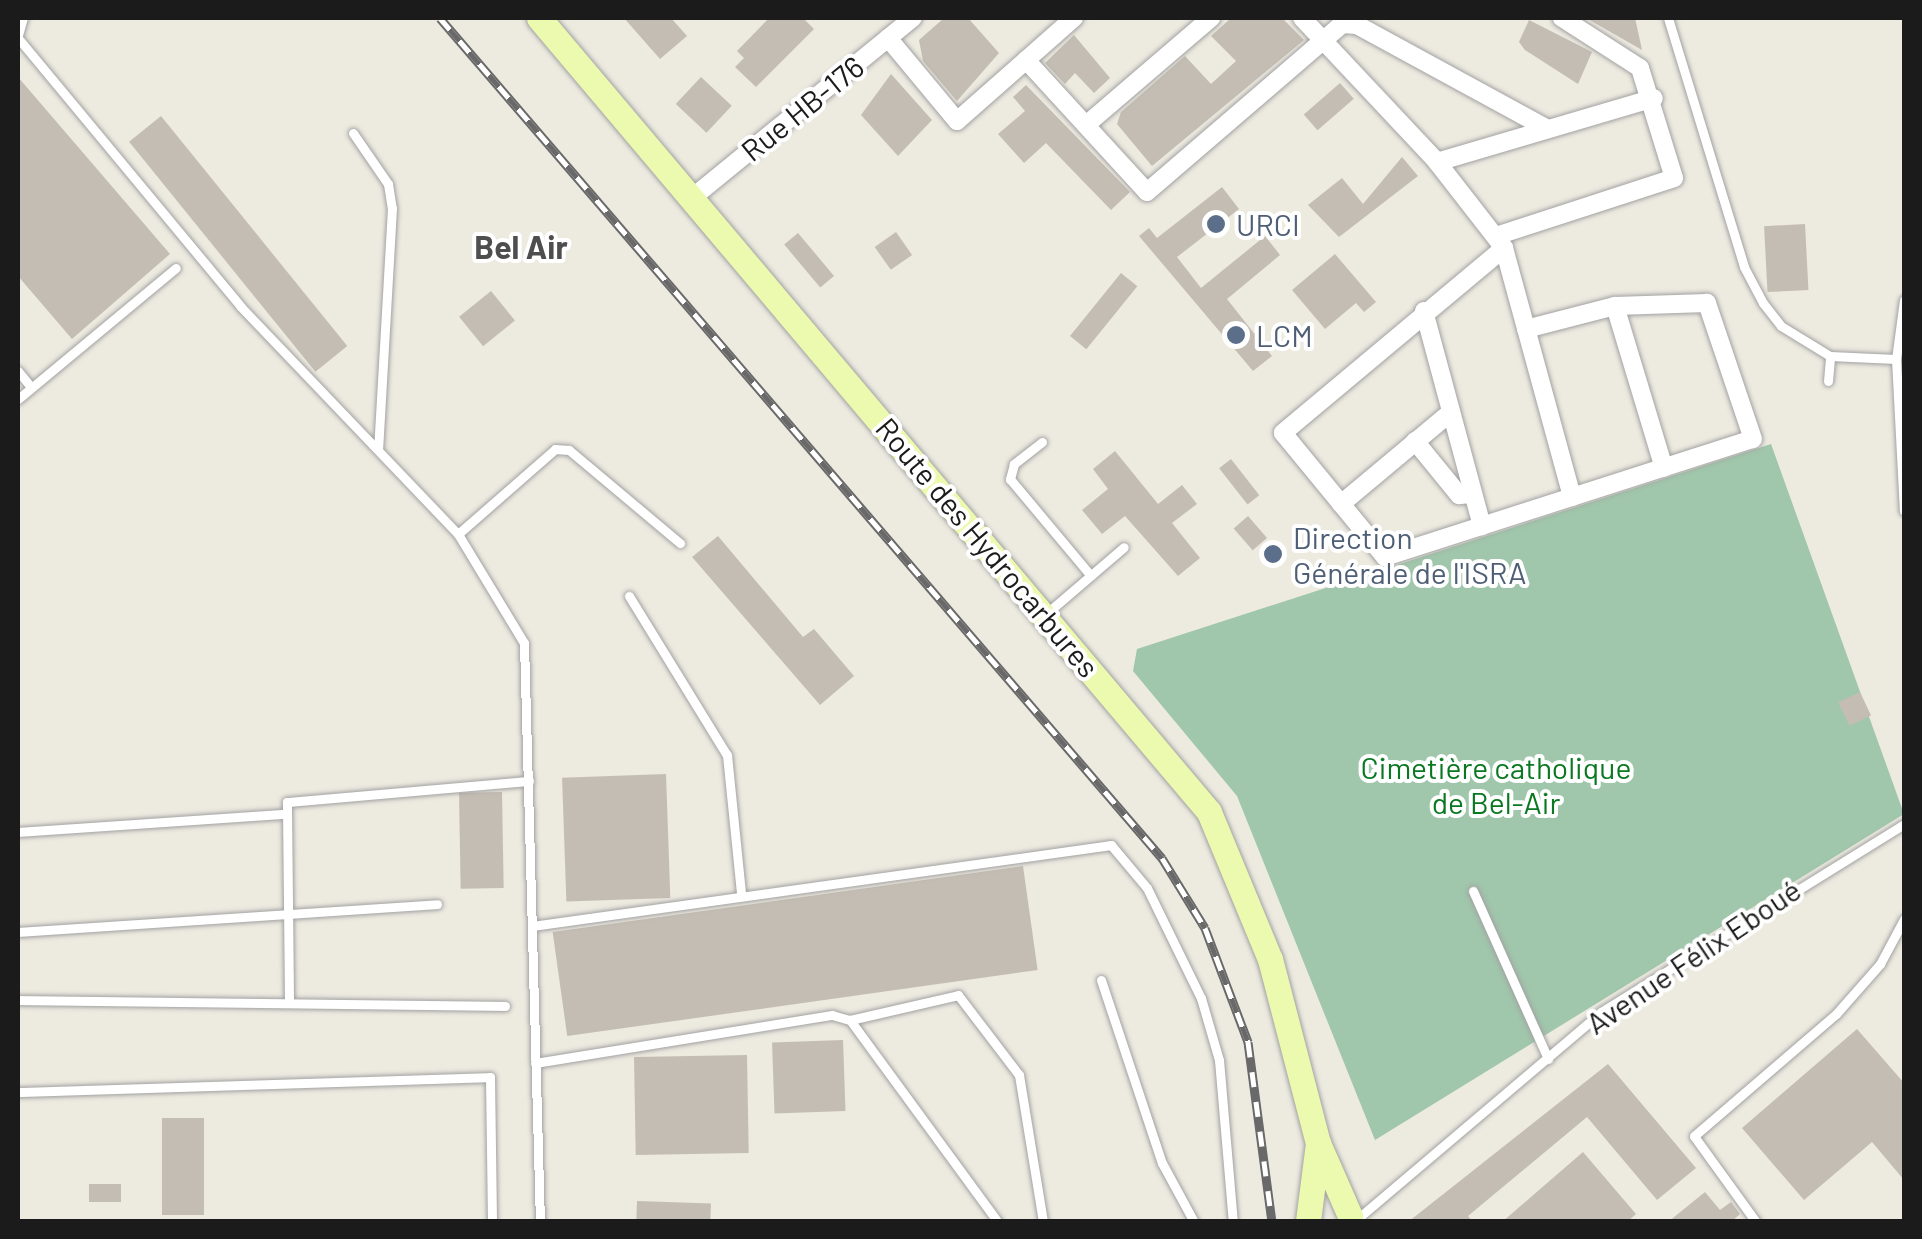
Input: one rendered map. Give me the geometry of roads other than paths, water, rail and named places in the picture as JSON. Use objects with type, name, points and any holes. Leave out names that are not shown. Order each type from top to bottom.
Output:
[{"type":"street","name":"Route des Hydrocarbures","points":[[538,18],[1208,812],[1270,959],[1318,1144],[1354,1219]]},
{"type":"street","name":"Rue HB-176","points":[[692,198],[913,18]]},
{"type":"street","points":[[888,38],[958,121],[1074,18]]},
{"type":"street","points":[[1086,124],[1211,18]]},
{"type":"street","points":[[1302,18],[1328,40],[1437,162],[1500,242],[1572,497]]},
{"type":"street","points":[[1526,329],[1615,306],[1707,302],[1753,439],[1385,557],[1283,433],[1500,242],[1669,183],[1674,171],[1654,98],[1640,68],[1617,47],[1562,18]]},
{"type":"street","points":[[1026,60],[1142,188],[1154,191],[1342,24],[1357,25],[1548,129]]},
{"type":"street","points":[[1437,162],[1654,98]]},
{"type":"street","points":[[1615,306],[1664,468]]},
{"type":"street","points":[[1424,311],[1482,526]]},
{"type":"street","points":[[1341,504],[1451,412]]},
{"type":"street","points":[[1415,441],[1458,496],[1474,494]]},
{"type":"street","name":"Route des Hydrocarbures","points":[[1308,1221],[1318,1144]]},
{"type":"street","points":[[1308,1221],[1324,1211],[1354,1219]]},
{"type":"lane","points":[[24,18],[18,36],[241,307],[458,534],[524,643],[540,1222]]},
{"type":"lane","points":[[1668,18],[1744,267],[1781,326],[1830,356],[1896,359]]},
{"type":"lane","points":[[352,133],[388,184],[392,208],[378,449]]},
{"type":"lane","points":[[18,399],[176,268]]},
{"type":"lane","points":[[1904,300],[1896,359],[1904,511]]},
{"type":"lane","points":[[1896,359],[1904,334]]},
{"type":"lane","points":[[1828,380],[1830,356]]},
{"type":"lane","points":[[18,371],[31,387]]},
{"type":"lane","points":[[1042,442],[1014,464],[1010,479],[1090,576]]},
{"type":"lane","points":[[458,534],[555,449],[570,450],[680,542]]},
{"type":"lane","points":[[1045,615],[1124,547]]},
{"type":"lane","points":[[629,596],[726,756],[741,892]]},
{"type":"lane","points":[[289,999],[284,814],[290,800],[530,782]]},
{"type":"lane","points":[[18,832],[284,814]]},
{"type":"lane","name":"Avenue Félix Eboué","points":[[1354,1219],[1601,1012],[1904,824]]},
{"type":"lane","points":[[532,926],[741,892],[1089,844],[1118,849],[1178,942],[1219,1060],[1232,1222]]},
{"type":"lane","points":[[1473,891],[1548,1058]]},
{"type":"lane","points":[[18,932],[437,904]]},
{"type":"lane","points":[[1756,1222],[1694,1136],[1836,1014],[1880,964],[1904,919]]},
{"type":"lane","points":[[1101,980],[1162,1162],[1194,1222]]},
{"type":"lane","points":[[535,1063],[832,1015],[850,1020],[944,995],[965,1002],[1019,1075],[1043,1222]]},
{"type":"lane","points":[[18,1000],[289,999],[506,1006]]},
{"type":"lane","points":[[850,1020],[998,1222]]},
{"type":"lane","points":[[18,1092],[490,1077],[492,1222]]},
{"type":"railway","points":[[440,18],[1162,858],[1205,928],[1248,1042],[1272,1222]]},
{"type":"place","name":"URCI","points":[[1216,224]]},
{"type":"place","name":"LCM","points":[[1236,335]]},
{"type":"place","name":"Direction Générale de l'ISRA","points":[[1273,554]]},
{"type":"district","name":"Bel Air","points":[[521,246]]},
{"type":"park label","name":"Cimetière catholique de Bel-Air","points":[[1496,784]]}]
